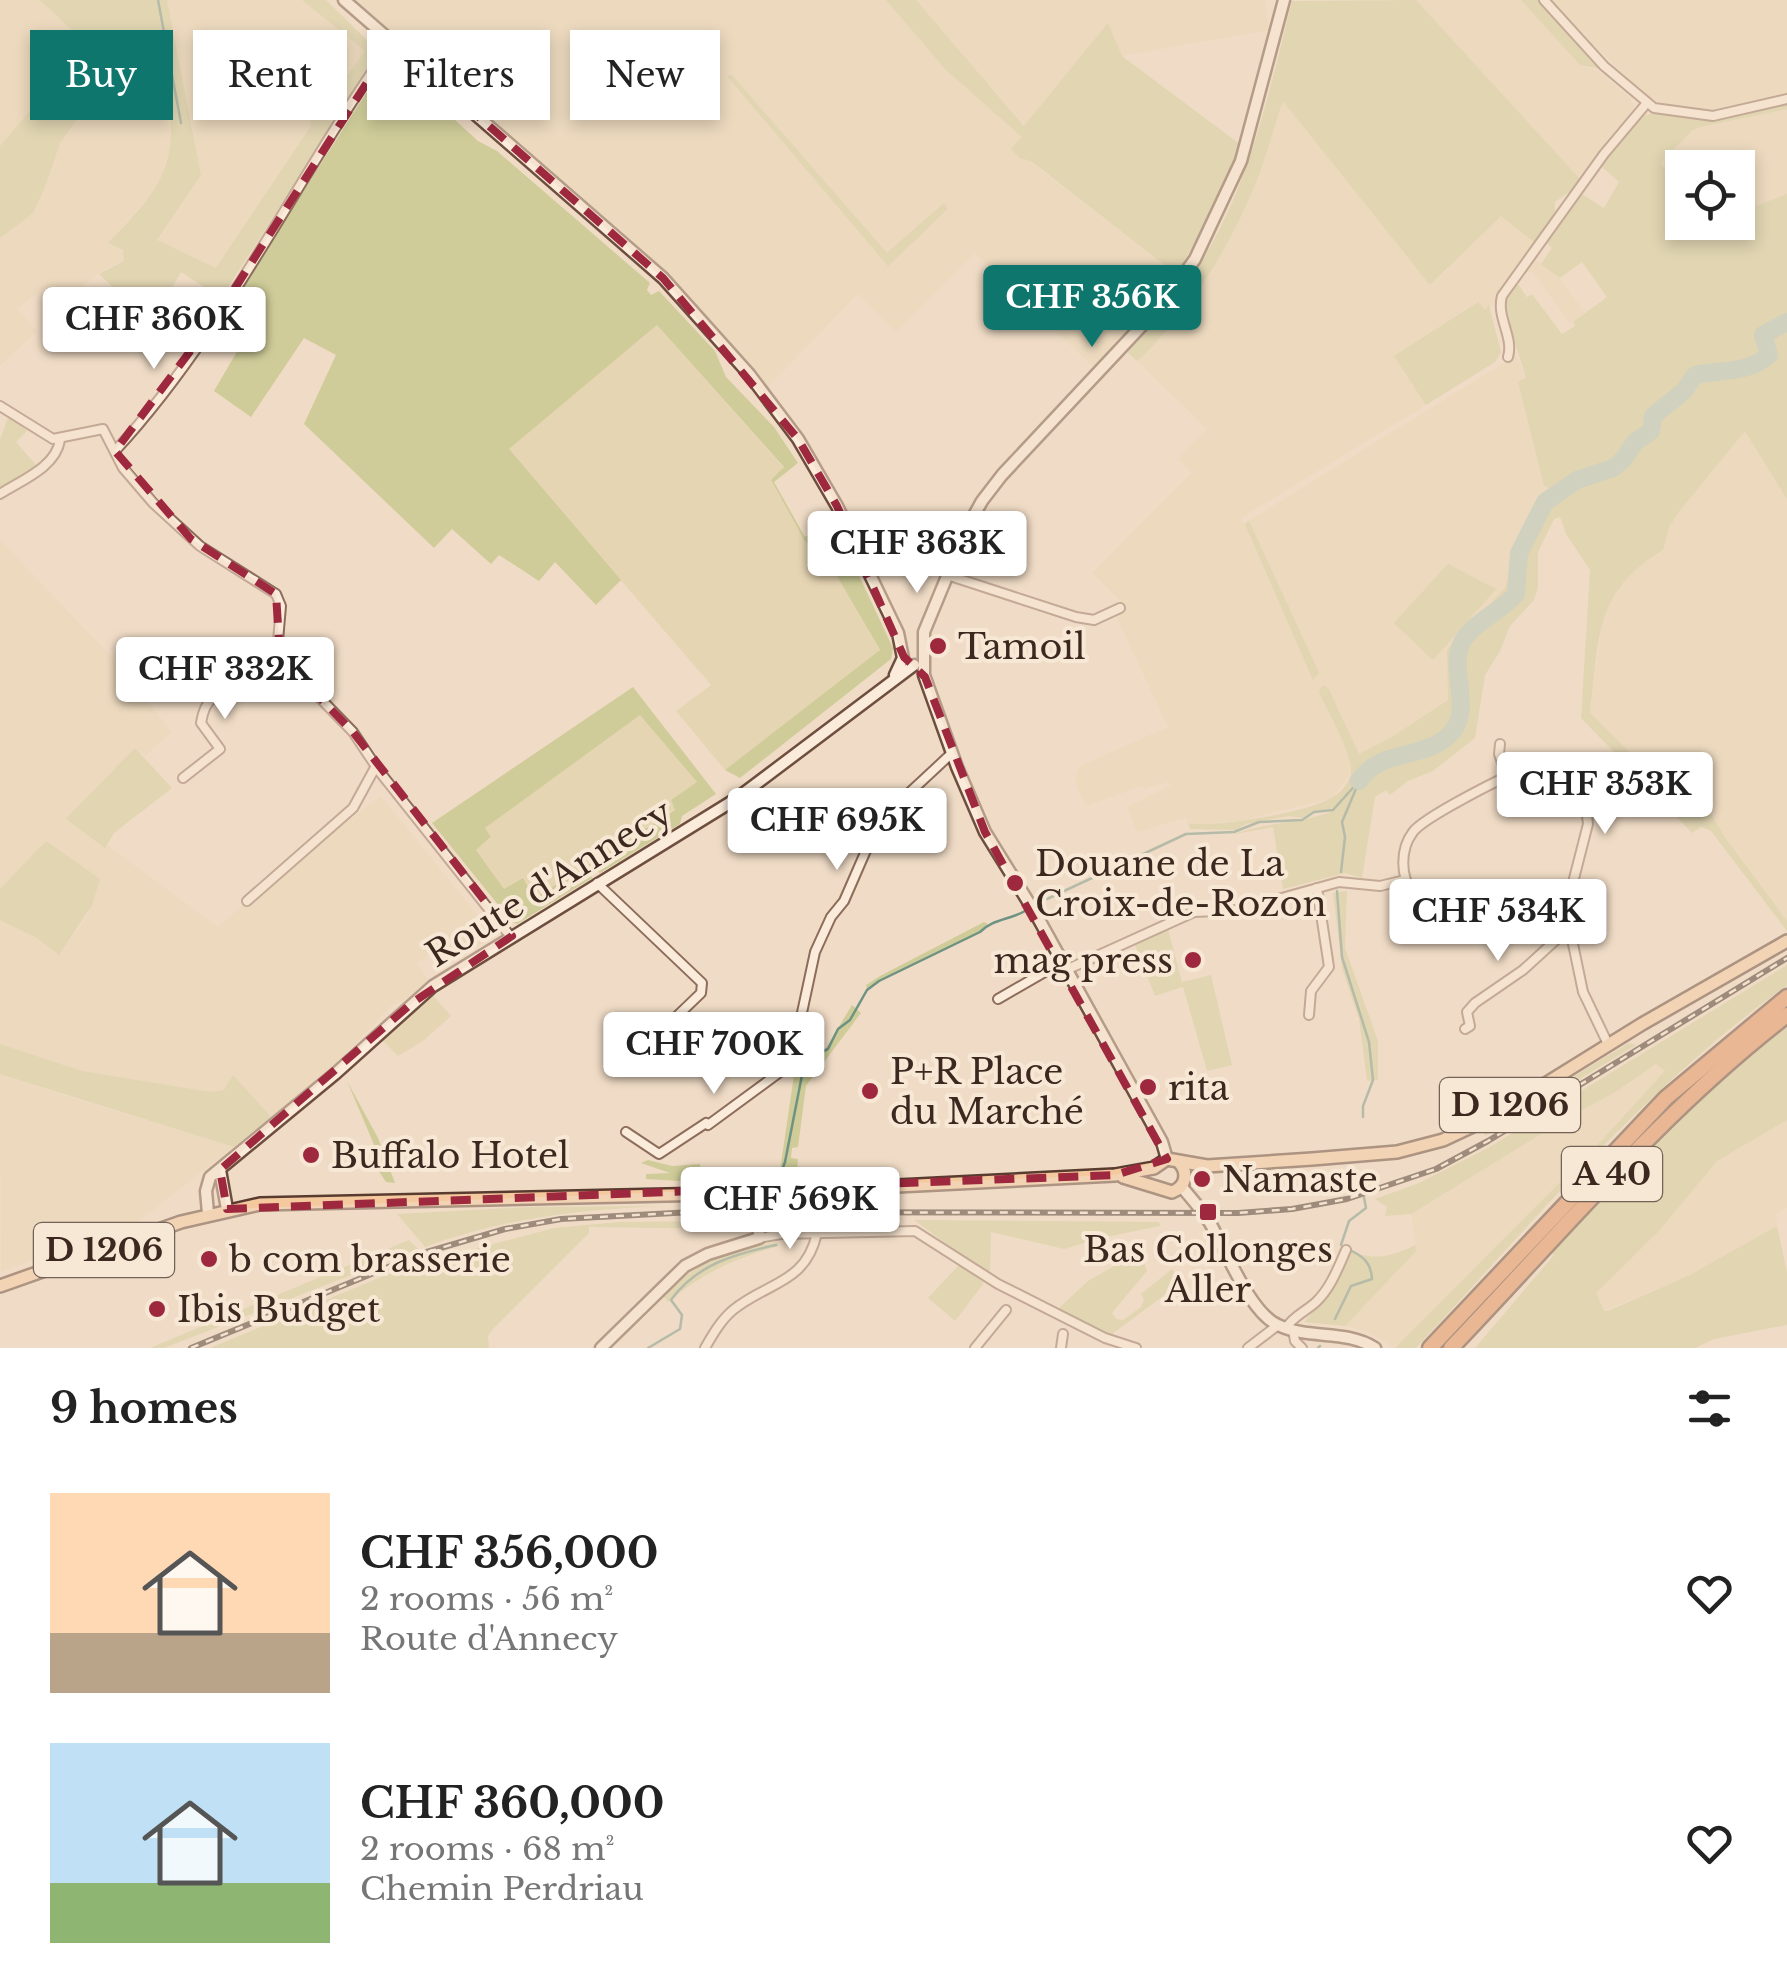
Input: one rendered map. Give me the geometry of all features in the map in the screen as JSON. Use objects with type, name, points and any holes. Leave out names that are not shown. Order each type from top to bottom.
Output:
[{"type":"highway","name":"A 40","points":[[1430,1348],[1666,1098],[1787,997]]},
{"type":"highway","name":"A 40","points":[[1451,1348],[1635,1150],[1713,1076],[1787,1015]]},
{"type":"main road","name":"D 1206","points":[[1173,1161],[1206,1166],[1373,1155],[1431,1144],[1492,1117],[1608,1044],[1787,941]]},
{"type":"main road","points":[[1173,1161],[1184,1181],[1167,1192],[1154,1184],[1154,1168],[1173,1161]]},
{"type":"main road","name":"D 1206","points":[[1184,1181],[1206,1166]]},
{"type":"main road","name":"D 1206","points":[[0,1286],[227,1209],[296,1202],[758,1199],[786,1192],[1115,1175],[1154,1168]]},
{"type":"main road","name":"D 1206","points":[[1115,1175],[1154,1184]]},
{"type":"street","points":[[344,0],[379,30]]},
{"type":"street","name":"Route d'Annecy","points":[[220,1170],[433,986],[736,799],[895,676],[913,654],[967,528],[991,488],[1164,302],[1194,260],[1241,161],[1284,0]]},
{"type":"street","points":[[1544,0],[1646,104],[1672,112],[1713,116],[1787,100]]},
{"type":"street","points":[[115,451],[136,429],[219,312],[367,82]]},
{"type":"street","points":[[1508,357],[1510,348],[1500,311],[1502,296],[1604,154],[1646,104]]},
{"type":"street","points":[[483,120],[642,258],[722,340],[815,465],[898,634],[924,675],[977,816],[1173,1161]]},
{"type":"street","points":[[0,406],[42,435],[60,440],[100,428],[133,481],[191,539],[276,594],[281,612],[278,650],[287,665],[337,713],[511,937]]},
{"type":"street","points":[[0,494],[50,461],[60,440]]},
{"type":"street","points":[[948,575],[1089,620],[1120,608]]},
{"type":"street","points":[[183,778],[220,749],[202,723],[203,712],[212,700],[221,694],[256,692],[287,665]]},
{"type":"street","points":[[1500,744],[1499,754],[1507,777]]},
{"type":"street","points":[[626,1132],[659,1154],[706,1122],[708,1125],[792,1064],[815,952],[831,916],[844,902],[871,839],[894,807],[952,753]]},
{"type":"street","points":[[246,900],[353,808],[376,766]]},
{"type":"street","points":[[1569,928],[1418,894],[1405,880],[1404,863],[1414,830],[1518,772],[1529,773],[1579,798],[1585,806],[1588,824],[1567,910],[1569,928],[1583,992],[1608,1044]]},
{"type":"street","points":[[998,1000],[1064,966],[1194,912],[1238,910],[1346,882],[1384,886],[1405,880]]},
{"type":"street","points":[[597,883],[702,983],[700,993],[674,1020]]},
{"type":"street","points":[[1308,1015],[1310,991],[1329,967],[1317,888]]},
{"type":"street","points":[[1465,1029],[1470,1026],[1467,1012],[1474,1003],[1523,970],[1569,928]]},
{"type":"street","points":[[220,1170],[227,1209]]},
{"type":"street","points":[[208,1213],[207,1182],[220,1170]]},
{"type":"street","points":[[1184,1181],[1255,1302],[1286,1328],[1302,1348]]},
{"type":"street","points":[[759,1238],[758,1199],[810,1202],[843,1189]]},
{"type":"street","points":[[601,1348],[685,1266],[708,1254],[759,1238],[914,1230],[998,1284],[1082,1327],[1136,1348]]},
{"type":"street","points":[[706,1348],[736,1308],[796,1272],[811,1252],[817,1233]]},
{"type":"street","points":[[1248,1348],[1286,1328],[1316,1302],[1330,1285],[1346,1250]]},
{"type":"street","points":[[975,1348],[1006,1310]]},
{"type":"street","points":[[1286,1328],[1348,1336],[1375,1348]]},
{"type":"street","points":[[1061,1348],[1063,1334]]},
{"type":"highlighted area","points":[[393,42],[663,278],[798,439],[837,506],[904,657],[925,677],[985,832],[1167,1159],[1115,1175],[227,1209],[220,1170],[412,1003],[512,936],[353,732],[280,657],[276,594],[191,539],[115,451],[219,313]]},
{"type":"shaded area","points":[[0,0],[40,0],[73,30],[30,30],[30,111],[0,146]]},
{"type":"shaded area","points":[[40,0],[167,0],[173,30],[72,30]]},
{"type":"shaded area","points":[[167,0],[302,0],[339,30],[193,30],[193,120],[310,120],[312,126],[217,268],[157,241],[201,175]]},
{"type":"shaded area","points":[[302,0],[326,0],[367,40],[367,72],[347,103],[347,76],[365,51],[347,36],[347,30],[339,30]]},
{"type":"shaded area","points":[[354,0],[886,0],[933,56],[1023,138],[1037,167],[1176,274],[1093,367],[975,253],[896,332],[858,294],[768,387],[678,283],[491,120],[550,120],[550,30],[388,30]],"holes":[[[732,75],[887,254],[943,204],[948,210],[887,265]]]},
{"type":"shaded area","points":[[886,0],[916,0],[1024,126],[1108,23],[1122,56],[1241,145],[1203,229],[1176,274],[1031,161],[1020,158],[1011,149],[1022,137],[944,68]]},
{"type":"shaded area","points":[[916,0],[1265,0],[1269,30],[1122,56],[1108,23],[1025,126]]},
{"type":"shaded area","points":[[1416,0],[1521,0],[1580,65],[1598,71],[1630,97],[1634,107],[1580,179]]},
{"type":"shaded area","points":[[1416,0],[1580,179],[1555,202],[1555,213],[1535,243],[1501,216],[1430,285],[1283,101],[1256,182],[1220,255],[1174,322],[1137,361],[1127,352],[1155,327],[1186,285],[1229,210],[1259,127],[1292,1]]},
{"type":"shaded area","points":[[1521,0],[1539,0],[1601,69],[1580,65]]},
{"type":"shaded area","points":[[1549,0],[1787,0],[1787,94],[1713,110],[1667,104],[1643,94]]},
{"type":"shaded area","points":[[173,31],[201,175],[157,240],[216,268],[311,126],[309,120],[336,120],[221,298],[181,272],[151,324],[99,274],[124,261],[123,250],[108,243],[152,193],[171,141]]},
{"type":"shaded area","points":[[347,36],[365,51],[347,76]]},
{"type":"shaded area","points":[[732,75],[887,253],[944,203],[948,209],[888,266],[727,76]]},
{"type":"shaded area","points":[[367,92],[367,120],[455,120],[478,141],[497,151],[650,283],[647,290],[651,295],[659,291],[715,351],[726,377],[774,427],[798,463],[774,482],[805,537],[815,532],[832,557],[847,550],[893,648],[891,659],[740,778],[725,770],[880,650],[831,566],[804,540],[771,480],[784,467],[657,325],[509,449],[621,580],[596,605],[555,562],[539,581],[499,555],[491,564],[452,529],[434,548],[304,424],[336,355],[304,338],[251,417],[214,391],[260,312],[236,296]]},
{"type":"shaded area","points":[[1283,100],[1430,284],[1501,216],[1535,243],[1535,259],[1560,278],[1585,313],[1570,324],[1533,272],[1527,272],[1485,311],[1477,302],[1394,356],[1426,405],[1241,518],[1244,524],[1516,355],[1526,378],[1519,382],[1544,486],[1553,489],[1540,499],[1505,588],[1447,650],[1448,700],[1392,737],[1349,759],[1351,772],[1333,798],[1239,821],[1197,824],[1188,823],[1186,818],[1137,832],[1127,807],[1170,786],[1169,782],[1144,789],[1142,786],[1086,806],[1077,788],[1076,773],[1080,766],[1168,727],[1113,610],[1122,603],[1092,573],[1191,473],[1178,459],[1207,429],[1137,361],[1193,300],[1227,243],[1256,182]]},
{"type":"shaded area","points":[[1787,104],[1787,109],[1693,130],[1673,150],[1665,150],[1660,163],[1665,170],[1665,240],[1755,240],[1755,206],[1787,194],[1787,499],[1745,431],[1678,513],[1669,527],[1663,550],[1640,566],[1611,601],[1599,640],[1590,713],[1680,802],[1689,777],[1726,839],[1787,921],[1787,931],[1711,831],[1701,827],[1692,833],[1581,718],[1590,570],[1566,534],[1560,517],[1554,519],[1538,552],[1534,600],[1510,626],[1485,675],[1475,738],[1433,771],[1408,781],[1390,795],[1386,790],[1375,797],[1362,878],[1345,873],[1283,889],[1273,827],[1235,834],[1317,816],[1337,808],[1313,811],[1302,818],[1289,816],[1246,824],[1236,830],[1190,829],[1188,823],[1240,821],[1284,813],[1321,803],[1342,790],[1351,764],[1319,692],[1323,685],[1328,688],[1359,754],[1448,700],[1447,650],[1505,588],[1531,512],[1552,489],[1544,486],[1518,382],[1526,378],[1503,304],[1518,284],[1527,297],[1532,294],[1562,334],[1575,326],[1573,322],[1607,297],[1582,262],[1560,278],[1541,264],[1552,248],[1547,243],[1582,194],[1604,208],[1619,182],[1601,166],[1642,115],[1710,121]]},
{"type":"shaded area","points":[[1787,109],[1787,194],[1755,206],[1755,150],[1672,150],[1700,127]]},
{"type":"shaded area","points":[[30,111],[30,120],[76,120],[60,143],[33,213],[0,238],[0,146]]},
{"type":"shaded area","points":[[172,120],[173,138],[163,175],[108,243],[123,250],[124,261],[105,269],[59,304],[45,287],[17,309],[37,331],[0,366],[0,238],[33,212],[59,143],[71,123]]},
{"type":"shaded area","points":[[1478,302],[1485,310],[1489,305],[1501,352],[1495,362],[1426,405],[1394,356]]},
{"type":"shaded area","points":[[657,325],[784,468],[771,481],[804,540],[831,566],[880,651],[725,770],[676,711],[711,685],[508,449]]},
{"type":"shaded area","points":[[8,418],[27,431],[16,442],[36,465],[0,491],[0,439]]},
{"type":"shaded area","points":[[1746,430],[1787,499],[1787,921],[1726,839],[1689,778],[1680,803],[1590,713],[1602,623],[1609,600],[1627,575],[1663,550],[1669,527],[1678,513]]},
{"type":"shaded area","points":[[1249,521],[1319,673],[1313,680],[1245,524]]},
{"type":"shaded area","points":[[0,540],[113,658],[172,732],[145,756],[135,748],[67,820],[218,927],[328,829],[331,834],[381,796],[494,935],[451,964],[438,948],[417,963],[429,981],[392,1005],[335,1065],[271,1117],[233,1076],[224,1090],[211,1092],[82,1071],[0,1044],[0,920],[60,954],[88,914],[99,879],[46,841],[0,889]]},
{"type":"shaded area","points":[[1448,564],[1496,589],[1433,660],[1394,623]]},
{"type":"shaded area","points":[[633,687],[716,794],[682,816],[680,824],[600,873],[592,868],[592,878],[517,924],[432,823]],"holes":[[[640,715],[697,782],[671,800],[675,810],[534,898],[523,878],[504,889],[476,850],[491,837],[485,828]]]},
{"type":"shaded area","points":[[640,714],[697,782],[671,800],[675,809],[534,898],[504,889],[476,850],[491,838],[485,828]]},
{"type":"shaded area","points":[[135,748],[172,788],[114,833],[105,848],[66,819]]},
{"type":"shaded area","points":[[46,841],[100,879],[92,905],[59,955],[37,938],[0,920],[0,889]]},
{"type":"shaded area","points":[[1347,891],[1345,948],[1378,1041],[1378,1080],[1367,1081],[1359,1019],[1342,968],[1333,893]]},
{"type":"shaded area","points":[[984,922],[988,924],[980,932],[867,990],[866,985],[880,976]]},
{"type":"shaded area","points":[[1168,929],[1182,982],[1211,975],[1232,1065],[1207,1071],[1183,987],[1155,996],[1135,945]]},
{"type":"shaded area","points":[[1787,965],[1787,985],[1735,1024],[1638,1111],[1416,1348],[1395,1348],[1603,1139],[1665,1071],[1656,1064],[1411,1214],[1385,1216],[1387,1207],[1375,1199],[1419,1183],[1488,1148]]},
{"type":"shaded area","points":[[432,994],[451,1016],[423,1041],[398,1056],[382,1040]]},
{"type":"shaded area","points":[[852,1005],[861,1013],[806,1086],[798,1147],[792,1148],[791,1158],[798,1159],[797,1171],[805,1172],[804,1180],[713,1183],[646,1179],[646,1174],[670,1173],[641,1163],[648,1160],[672,1166],[700,1164],[701,1172],[780,1170],[794,1075],[808,1056],[826,1048]]},
{"type":"shaded area","points":[[1787,1027],[1787,1120],[1717,1161],[1658,1232],[1596,1293],[1604,1311],[1608,1311],[1690,1275],[1777,1226],[1787,1272],[1787,1325],[1714,1339],[1695,1348],[1475,1348],[1552,1253],[1635,1163],[1723,1078]]},
{"type":"shaded area","points":[[1629,1043],[1636,1045],[1485,1136],[1483,1131]]},
{"type":"shaded area","points":[[0,1044],[82,1071],[211,1092],[224,1090],[233,1075],[271,1117],[234,1147],[0,1074]]},
{"type":"shaded area","points":[[1657,1064],[1665,1072],[1395,1348],[1367,1332],[1345,1326],[1416,1251],[1411,1214]]},
{"type":"shaded area","points":[[0,1074],[234,1147],[136,1223],[1,1272]]},
{"type":"shaded area","points":[[347,1081],[378,1138],[395,1183],[386,1182],[378,1170],[378,1154]]},
{"type":"shaded area","points":[[1787,1120],[1787,1208],[1776,1213],[1777,1226],[1690,1275],[1604,1311],[1595,1293],[1658,1232],[1717,1161]]},
{"type":"shaded area","points":[[666,1206],[544,1217],[484,1229],[425,1247],[397,1214],[531,1207]]},
{"type":"shaded area","points":[[914,1220],[1159,1222],[1160,1226],[1064,1249],[991,1232],[990,1276]]},
{"type":"shaded area","points":[[727,1221],[727,1229],[589,1227],[589,1233],[492,1330],[489,1348],[210,1348],[427,1258],[429,1261],[554,1228],[619,1222]]},
{"type":"shaded area","points":[[409,1240],[418,1249],[164,1348],[150,1348]]},
{"type":"shaded area","points":[[778,1242],[779,1246],[707,1275],[668,1302],[662,1294],[716,1259]]},
{"type":"shaded area","points":[[1415,1245],[1416,1251],[1345,1326],[1304,1322],[1333,1289],[1350,1250],[1383,1256]]},
{"type":"shaded area","points":[[1140,1251],[1147,1271],[1112,1313],[1116,1319],[1123,1320],[1141,1307],[1141,1294],[1172,1269],[1182,1282],[1112,1334],[1065,1316],[1058,1309],[1088,1281]]},
{"type":"shaded area","points":[[959,1265],[984,1283],[955,1321],[928,1298]]},
{"type":"waterway","points":[[158,0],[181,123]]},
{"type":"waterway","points":[[1359,781],[1379,763],[1431,747],[1453,731],[1461,701],[1460,647],[1477,625],[1516,594],[1519,553],[1545,502],[1577,480],[1613,468],[1623,460],[1635,442],[1651,431],[1653,416],[1684,391],[1695,375],[1744,368],[1761,361],[1769,355],[1763,335],[1787,322]]},
{"type":"waterway","points":[[1047,899],[1186,834],[1234,832],[1259,822],[1302,820],[1314,812],[1333,810],[1359,781]]},
{"type":"waterway","points":[[1341,872],[1345,837],[1342,822],[1358,784]]},
{"type":"waterway","points":[[1337,891],[1342,957],[1369,1042],[1373,1080],[1363,1117]]},
{"type":"waterway","points":[[778,1181],[804,1065],[809,1058],[828,1049],[867,990],[990,925],[1025,911]]},
{"type":"waterway","points":[[1341,1245],[1349,1221],[1366,1208],[1362,1187]]},
{"type":"waterway","points":[[774,1216],[775,1229]]},
{"type":"waterway","points":[[648,1348],[680,1329],[682,1315],[671,1300],[692,1278],[731,1257],[776,1245]]},
{"type":"waterway","points":[[1335,1319],[1351,1286],[1372,1279],[1366,1261],[1350,1250]]},
{"type":"railway","points":[[191,1348],[420,1254],[505,1229],[561,1219],[693,1212],[1238,1213],[1347,1199],[1436,1169],[1488,1141],[1787,958]]},
{"type":"place","name":"Tamoil","points":[[938,646]]},
{"type":"place","name":"Douane de La Croix-de-Rozon","points":[[1015,883]]},
{"type":"place","name":"mag press","points":[[1193,960]]},
{"type":"place","name":"rita","points":[[1148,1087]]},
{"type":"place","name":"P+R Place du Marché","points":[[870,1091]]},
{"type":"place","name":"Buffalo Hotel","points":[[311,1155]]},
{"type":"place","name":"Namaste","points":[[1202,1179]]},
{"type":"place","name":"Bas Collonges Aller","points":[[1208,1212]]},
{"type":"place","name":"b com brasserie","points":[[209,1259]]},
{"type":"place","name":"Ibis Budget","points":[[157,1309]]}]
